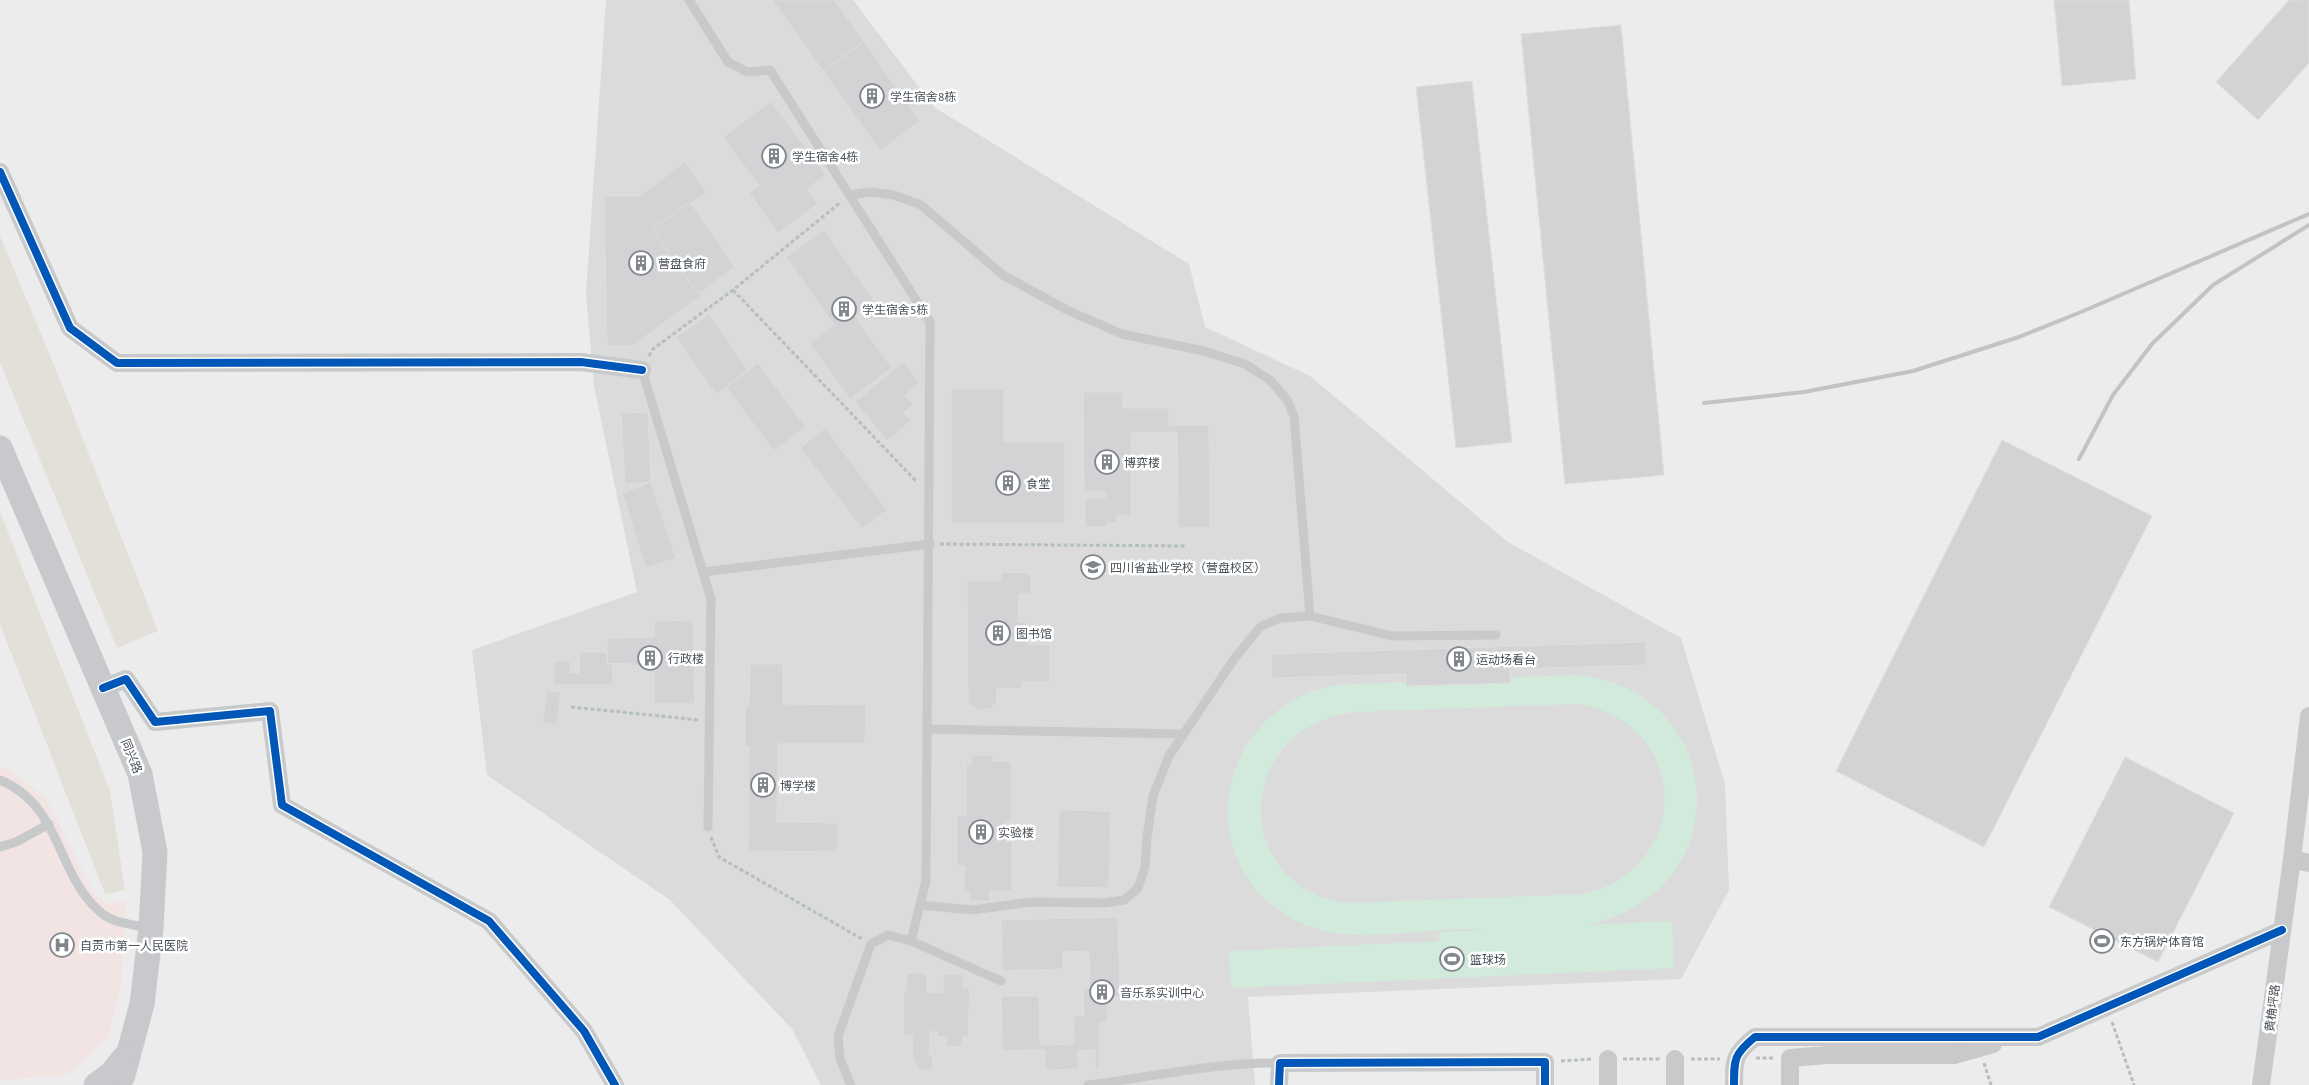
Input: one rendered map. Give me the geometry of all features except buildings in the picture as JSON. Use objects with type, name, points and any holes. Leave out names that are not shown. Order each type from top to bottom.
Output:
[{"type":"main road","name":"同兴路","points":[[0,448],[140,774],[155,852],[151,928],[142,1004],[122,1074]]},
{"type":"main road","points":[[96,1085],[110,1074],[122,1074]]},
{"type":"street","points":[[0,172],[70,328],[117,362],[581,362],[642,370]]},
{"type":"street","points":[[103,688],[126,679],[155,722],[270,710],[282,805],[489,921],[584,1031],[615,1085]]},
{"type":"street","name":"黄桷坪路","points":[[2261,1085],[2282,930],[2301,861],[2309,716]]},
{"type":"street","points":[[1734,1085],[1736,1059],[1739,1050],[1755,1037],[2038,1037],[2282,930]]},
{"type":"street","points":[[1790,1085],[1790,1058],[1827,1055],[1954,1055],[2012,1038]]},
{"type":"street","points":[[1608,1058],[1608,1085]]},
{"type":"street","points":[[1675,1059],[1675,1085]]},
{"type":"street","points":[[1279,1085],[1280,1063],[1545,1062],[1545,1085]]},
{"type":"lane","points":[[689,0],[728,62],[747,72],[770,70],[930,322],[930,544],[926,881],[911,941]]},
{"type":"lane","points":[[849,195],[870,192],[894,195],[921,206],[1003,275],[1067,310],[1122,334],[1204,352],[1245,364],[1271,381],[1287,400],[1294,416],[1310,616]]},
{"type":"lane","points":[[642,370],[711,599],[708,827]]},
{"type":"lane","points":[[703,572],[930,544]]},
{"type":"lane","points":[[920,905],[972,910],[1030,902],[1104,904],[1124,900],[1138,888],[1145,867],[1153,796],[1170,756],[1234,659],[1260,627],[1280,618],[1310,616],[1392,636],[1496,635]]},
{"type":"lane","points":[[928,728],[1184,734]]},
{"type":"lane","points":[[0,780],[29,799],[49,824],[82,891],[98,911],[116,921],[151,928]]},
{"type":"lane","points":[[0,847],[16,842],[49,824]]},
{"type":"lane","points":[[851,1085],[840,1059],[838,1036],[870,944],[888,935],[911,941],[1001,981]]},
{"type":"lane","points":[[1088,1085],[1147,1078],[1208,1066],[1280,1063]]},
{"type":"path","points":[[642,370],[653,349],[733,290],[849,195]]},
{"type":"path","points":[[733,290],[929,495]]},
{"type":"path","points":[[930,544],[1186,546]]},
{"type":"path","points":[[571,707],[709,721]]},
{"type":"path","points":[[708,827],[719,858],[870,944]]},
{"type":"path","points":[[2107,1006],[2134,1085]]},
{"type":"path","points":[[1979,1048],[1991,1085]]},
{"type":"path","points":[[1545,1062],[1608,1058],[1790,1058]]},
{"type":"shaded area","name":"四川省盐业学校（营盘校区）","points":[[606,0],[853,0],[934,107],[1189,264],[1205,327],[1310,376],[1508,542],[1681,638],[1725,784],[1729,890],[1681,979],[1248,997],[1255,1085],[821,1085],[792,1029],[670,900],[487,775],[472,650],[637,592],[594,386],[586,293]]},
{"type":"shaded area","points":[[0,236],[56,370],[158,631],[117,648],[0,362]]},
{"type":"shaded area","points":[[0,512],[110,791],[125,890],[105,894],[0,624]]},
{"type":"shaded area","name":"自贡市第一人民医院","points":[[0,766],[11,770],[47,800],[95,896],[109,904],[126,901],[121,986],[108,1038],[67,1075],[0,1080]]},
{"type":"green space","points":[[1573,675],[1625,687],[1663,714],[1687,750],[1697,792],[1692,834],[1672,874],[1638,905],[1587,925],[1672,921],[1674,968],[1231,988],[1229,951],[1439,941],[1439,932],[1485,930],[1436,930],[1362,935],[1337,933],[1314,928],[1291,918],[1258,892],[1237,859],[1228,824],[1230,787],[1243,753],[1265,722],[1296,699],[1336,685]],"holes":[[[1576,704],[1613,715],[1641,736],[1658,764],[1664,794],[1660,826],[1646,855],[1620,879],[1584,894],[1344,903],[1307,890],[1281,868],[1265,839],[1261,806],[1268,774],[1286,746],[1315,724],[1355,712]]]},
{"type":"railway","points":[[1704,403],[1804,392],[1913,371],[2019,337],[2309,214]]},
{"type":"railway","points":[[2079,459],[2113,395],[2152,344],[2213,285],[2309,225]]},
{"type":"cycle path","points":[[0,172],[70,328],[117,363],[581,362],[642,370]]},
{"type":"cycle path","points":[[103,688],[126,679],[155,722],[270,711],[282,805],[489,921],[584,1031],[615,1085]]},
{"type":"cycle path","points":[[1734,1085],[1734,1069],[1739,1053],[1755,1037],[2038,1037],[2282,930]]},
{"type":"cycle path","points":[[1279,1085],[1280,1063],[1545,1062],[1545,1085]]},
{"type":"place","name":"学生宿舍8栋","points":[[872,96]]},
{"type":"place","name":"学生宿舍4栋","points":[[774,156]]},
{"type":"place","name":"营盘食府","points":[[641,263]]},
{"type":"place","name":"学生宿舍5栋","points":[[844,309]]},
{"type":"place","name":"博弈楼","points":[[1107,462]]},
{"type":"place","name":"食堂","points":[[1008,483]]},
{"type":"place","name":"四川省盐业学校（营盘校区）","points":[[1093,567]]},
{"type":"place","name":"图书馆","points":[[998,633]]},
{"type":"place","name":"行政楼","points":[[650,658]]},
{"type":"place","name":"运动场看台","points":[[1459,659]]},
{"type":"place","name":"博学楼","points":[[763,785]]},
{"type":"place","name":"实验楼","points":[[981,832]]},
{"type":"place","name":"东方锅炉体育馆","points":[[2102,941]]},
{"type":"place","name":"自贡市第一人民医院","points":[[62,945]]},
{"type":"place","name":"篮球场","points":[[1452,959]]},
{"type":"place","name":"音乐系实训中心","points":[[1102,992]]}]
